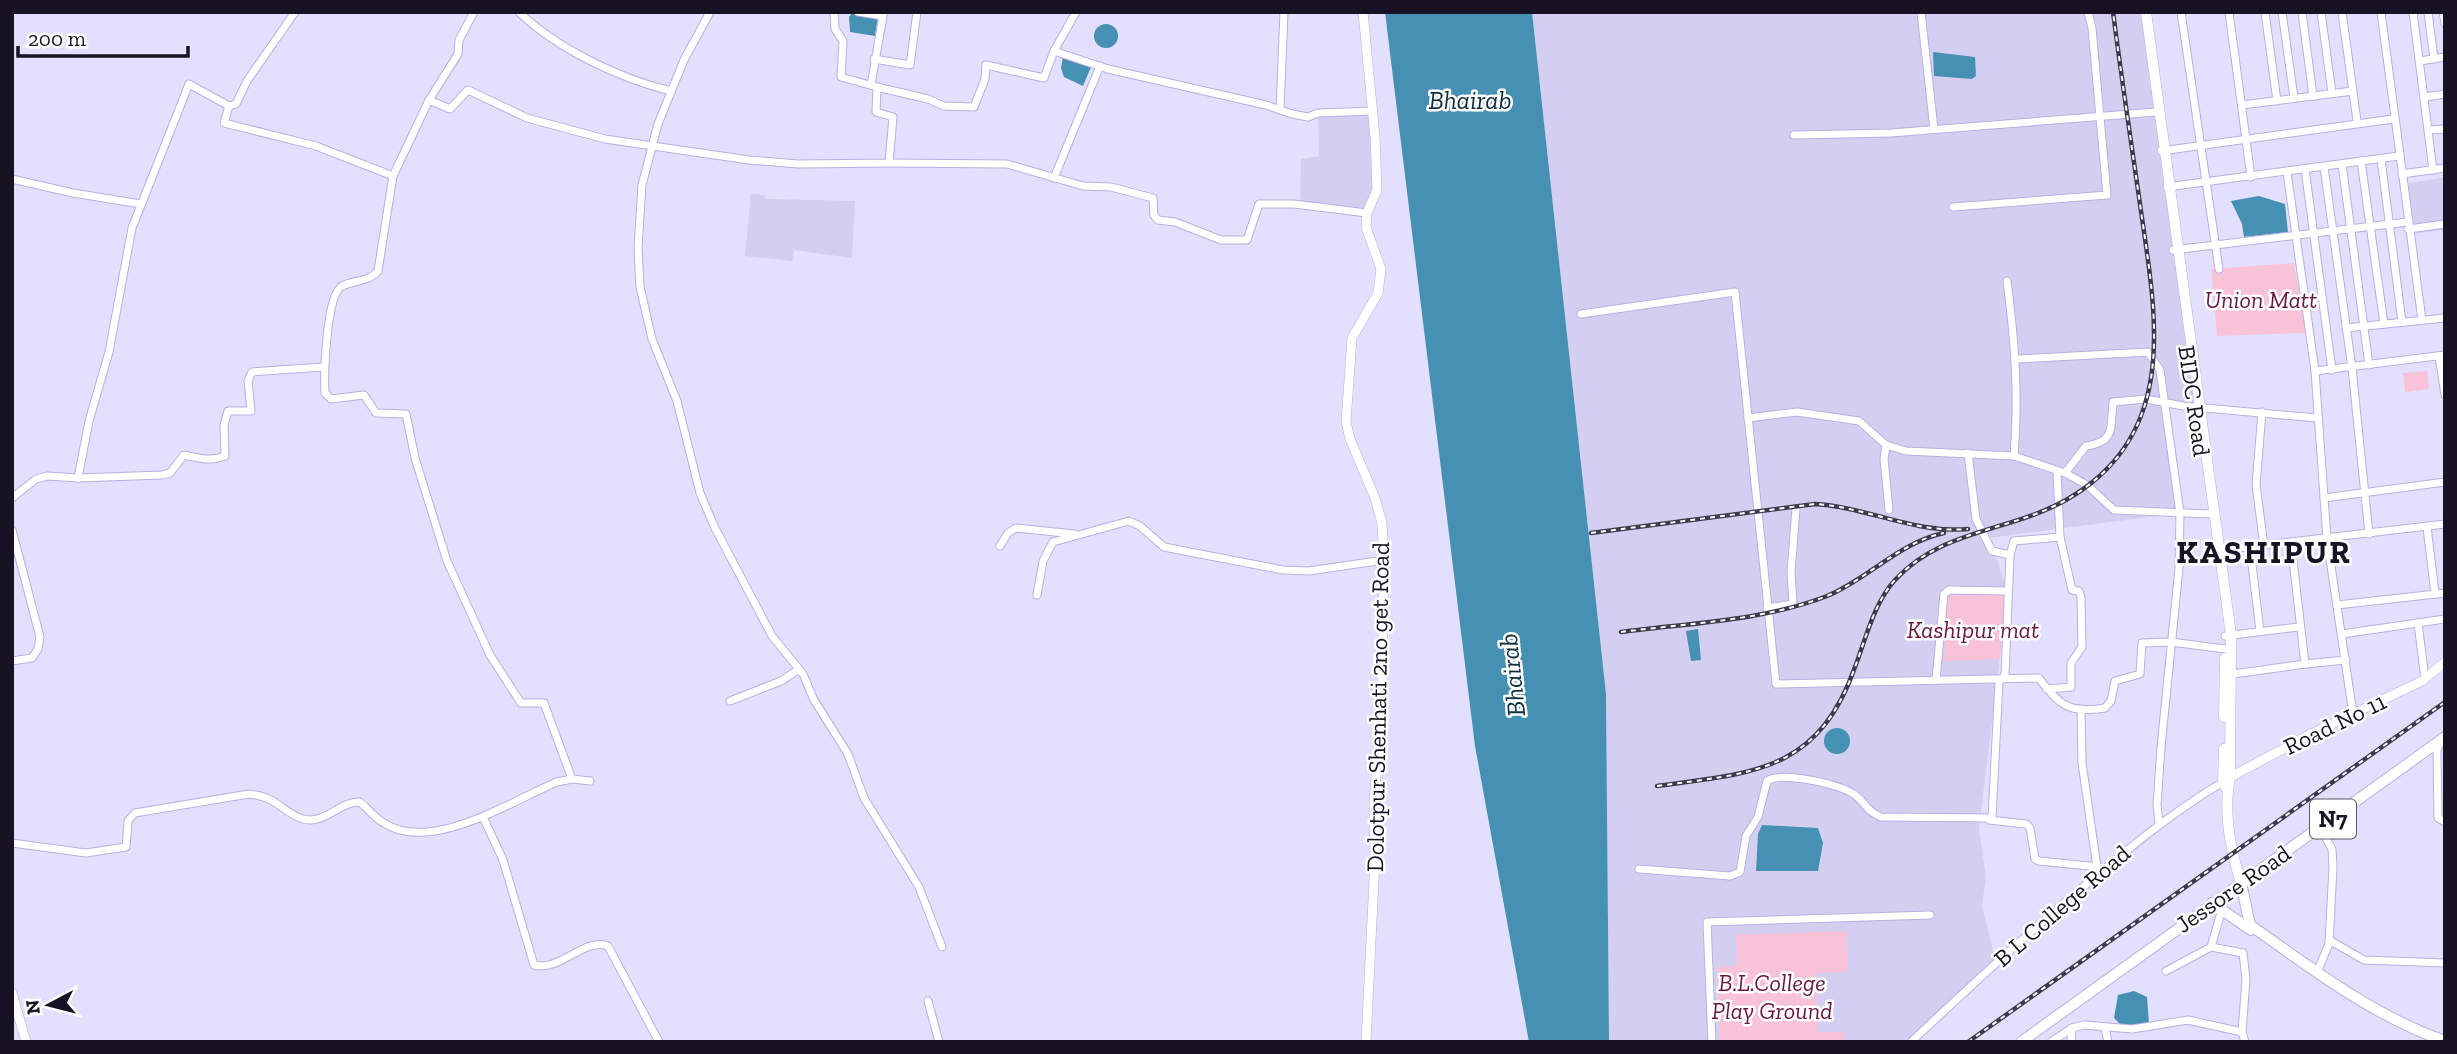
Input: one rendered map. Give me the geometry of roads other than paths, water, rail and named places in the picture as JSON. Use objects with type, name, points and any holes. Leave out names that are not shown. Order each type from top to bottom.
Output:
[{"type":"main road","name":"BIDC Road","points":[[2144,12],[2155,112],[2163,151]]},
{"type":"main road","name":"BIDC Road","points":[[2144,12],[2228,636],[2227,783],[2232,855],[2241,883]]},
{"type":"main road","name":"BIDC Road","points":[[2197,406],[2217,551]]},
{"type":"main road","name":"BIDC Road","points":[[2228,636],[2225,649],[2228,675]]},
{"type":"main road","name":"Jessore Road","points":[[2021,1042],[2443,738]]},
{"type":"main road","points":[[2241,883],[2250,925],[2317,972],[2393,1018],[2445,1041]]},
{"type":"main road","points":[[2212,903],[2314,976],[2391,1021],[2435,1042]]},
{"type":"street","points":[[78,478],[89,421],[109,352],[127,251],[141,204],[189,84],[229,106],[236,104],[247,81],[295,12]]},
{"type":"street","points":[[474,12],[459,40],[458,54],[429,100],[393,176],[377,271],[370,277],[338,290],[326,330],[323,367],[327,397],[364,395],[376,413],[406,414],[415,458],[447,561],[490,655],[521,703],[544,703],[572,779]]},
{"type":"street","points":[[519,12],[552,40],[587,59],[646,85],[671,91]]},
{"type":"street","points":[[710,12],[671,91],[651,145],[642,185],[638,248],[640,287],[652,339],[677,401],[700,493],[715,528],[772,636],[799,668],[814,700],[848,754],[864,798],[919,887],[942,947]]},
{"type":"street","points":[[834,12],[835,29],[843,41],[841,77],[928,99],[944,106],[974,107],[985,79],[986,65],[1044,78],[1054,51],[1076,12]]},
{"type":"street","points":[[858,12],[883,14],[874,59],[874,86],[876,112],[894,120],[889,163]]},
{"type":"street","points":[[874,59],[910,65],[917,12]]},
{"type":"street","points":[[1280,110],[1284,12]]},
{"type":"street","name":"Dolotpur Shenhati 2no get Road","points":[[1363,12],[1377,190],[1367,213],[1366,228],[1381,269],[1377,293],[1352,338],[1346,422],[1382,523],[1384,560],[1382,691],[1374,803],[1375,859],[1366,1042]]},
{"type":"street","points":[[1921,12],[1934,130]]},
{"type":"street","points":[[1953,207],[2106,195],[2092,28],[2088,12]]},
{"type":"street","points":[[2181,12],[2217,245],[2218,269]]},
{"type":"street","points":[[2229,12],[2251,177]]},
{"type":"street","points":[[2265,12],[2277,100]]},
{"type":"street","points":[[2282,12],[2294,98]]},
{"type":"street","points":[[2302,12],[2313,96]]},
{"type":"street","points":[[2321,12],[2332,93]]},
{"type":"street","points":[[2342,12],[2357,121]]},
{"type":"street","points":[[2381,12],[2393,119],[2422,320]]},
{"type":"street","points":[[2413,12],[2433,170]]},
{"type":"street","points":[[2428,12],[2434,58]]},
{"type":"street","points":[[2443,12],[2445,23]]},
{"type":"street","points":[[1054,51],[1100,66],[1308,117],[1372,111]]},
{"type":"street","points":[[2420,61],[2445,57]]},
{"type":"street","points":[[1054,178],[1100,66]]},
{"type":"street","points":[[429,100],[450,109],[468,90],[527,118],[605,139],[749,160],[798,164],[1007,164],[1054,178],[1153,198],[1154,215],[1158,220],[1175,222],[1221,240],[1247,240],[1259,204],[1294,204],[1367,213]]},
{"type":"street","points":[[2242,105],[2353,91]]},
{"type":"street","points":[[2425,97],[2445,94]]},
{"type":"street","points":[[229,106],[224,123],[316,146],[393,176]]},
{"type":"street","points":[[1794,135],[1934,130],[2155,112]]},
{"type":"street","points":[[2163,151],[2393,119]]},
{"type":"street","points":[[2430,130],[2445,128]]},
{"type":"street","points":[[2168,187],[2399,156]]},
{"type":"street","points":[[2381,159],[2402,322]]},
{"type":"street","points":[[2361,161],[2384,324]]},
{"type":"street","points":[[2342,164],[2370,365]]},
{"type":"street","points":[[2324,167],[2352,368],[2369,534]]},
{"type":"street","points":[[2402,174],[2445,168]]},
{"type":"street","points":[[2305,169],[2332,370]]},
{"type":"street","points":[[2287,172],[2315,371],[2327,539],[2353,714]]},
{"type":"street","points":[[12,179],[73,193],[141,204]]},
{"type":"street","points":[[2176,250],[2388,225],[2444,224],[2445,230]]},
{"type":"street","points":[[2007,281],[2018,359],[2014,456]]},
{"type":"street","points":[[1581,314],[1735,292],[1776,684],[2039,678],[2049,696],[2070,708],[2105,708],[2111,701],[2115,681],[2140,674],[2142,643],[2171,642],[2225,649]]},
{"type":"street","points":[[2346,328],[2445,318]]},
{"type":"street","points":[[2018,359],[2148,352],[2160,370],[2179,513],[2179,568],[2157,794],[2159,823]]},
{"type":"street","points":[[2315,371],[2442,356],[2445,395]]},
{"type":"street","points":[[12,498],[36,479],[47,476],[146,478],[170,473],[184,455],[208,461],[225,456],[224,425],[228,411],[251,411],[248,381],[252,372],[323,367]]},
{"type":"street","points":[[2066,473],[2086,446],[2102,444],[2109,437],[2113,402],[2146,399],[2317,418]]},
{"type":"street","points":[[1748,418],[1797,412],[1859,421],[1886,445],[1906,451],[2014,456],[2066,473],[2087,485],[2114,510],[2210,514]]},
{"type":"street","points":[[2262,412],[2256,485],[2264,547]]},
{"type":"street","points":[[1886,445],[1888,510]]},
{"type":"street","points":[[1968,453],[1976,519],[1992,551],[2010,555]]},
{"type":"street","points":[[2047,689],[2071,687],[2071,663],[2082,647],[2081,597],[2079,591],[2072,590],[2060,537],[2057,471]]},
{"type":"street","points":[[2324,498],[2445,482]]},
{"type":"street","points":[[1767,608],[1793,604],[1791,572],[1796,509]]},
{"type":"street","points":[[1037,595],[1043,561],[1053,542],[1129,521],[1140,526],[1164,547],[1283,570],[1309,570],[1384,560]]},
{"type":"street","points":[[2217,551],[2445,524]]},
{"type":"street","points":[[2427,527],[2435,594]]},
{"type":"street","points":[[1000,546],[1008,533],[1016,528],[1075,534]]},
{"type":"street","points":[[12,530],[40,637],[38,649],[32,658],[12,660]]},
{"type":"street","points":[[1989,820],[1992,818],[2010,555],[2014,541],[2060,537]]},
{"type":"street","points":[[2291,543],[2305,664]]},
{"type":"street","points":[[2250,548],[2260,631]]},
{"type":"street","points":[[1936,680],[1944,594],[1948,590],[2008,591]]},
{"type":"street","points":[[2337,605],[2445,593]]},
{"type":"street","points":[[2342,634],[2445,619]]},
{"type":"street","points":[[2418,623],[2425,679]]},
{"type":"street","points":[[2228,636],[2300,627]]},
{"type":"street","points":[[2228,675],[2346,660]]},
{"type":"street","name":"Road No 11","points":[[2227,783],[2353,714],[2425,679],[2445,662]]},
{"type":"street","points":[[730,701],[781,681],[799,668]]},
{"type":"street","points":[[2081,709],[2081,753],[2097,867]]},
{"type":"street","points":[[2443,738],[2437,750],[2438,818],[2445,822]]},
{"type":"street","points":[[1639,869],[1730,876],[1741,872],[1746,836],[1758,817],[1767,781],[1775,776],[1789,776],[1854,793],[1868,812],[1881,817],[1989,820],[2026,824],[2030,828],[2035,859],[2107,867]]},
{"type":"street","points":[[12,844],[86,853],[126,848],[128,821],[135,814],[250,794],[267,796],[303,819],[323,818],[351,802],[359,802],[386,825],[418,831],[438,831],[483,817],[509,802],[572,779],[590,781]]},
{"type":"street","name":"B L College Road","points":[[1912,1042],[2006,952],[2159,823],[2227,783]]},
{"type":"street","points":[[483,817],[503,860],[534,965],[555,965],[600,944],[608,946],[659,1042]]},
{"type":"street","points":[[2317,972],[2329,940],[2332,849],[2320,828]]},
{"type":"street","points":[[2211,947],[2222,909]]},
{"type":"street","points":[[1712,1042],[1707,922],[1930,915]]},
{"type":"street","points":[[2329,940],[2364,960],[2445,963]]},
{"type":"street","points":[[2166,971],[2211,947],[2243,953],[2246,979],[2242,1032],[2245,1042]]},
{"type":"street","points":[[12,993],[26,1042]]},
{"type":"street","points":[[928,1001],[939,1042]]},
{"type":"street","points":[[2052,1042],[2072,1028],[2084,1025],[2133,1029],[2188,1020],[2242,1032]]},
{"type":"street","points":[[2071,1042],[2072,1028]]},
{"type":"street","points":[[2105,1028],[2108,1042]]},
{"type":"water","name":"Bhairab","points":[[1385,12],[1532,12],[1606,694],[1609,1042],[1529,1042],[1475,746]]},
{"type":"water","points":[[852,13],[878,16],[875,36],[850,32],[849,17]]},
{"type":"water","points":[[1106,24],[1115,27],[1118,36],[1115,45],[1106,48],[1097,45],[1094,36],[1097,27]]},
{"type":"water","points":[[1933,52],[1975,57],[1976,76],[1972,79],[1934,76]]},
{"type":"water","points":[[1063,57],[1091,67],[1083,86],[1064,77],[1061,68]]},
{"type":"water","points":[[2259,196],[2285,204],[2288,232],[2244,237],[2242,224],[2231,201]]},
{"type":"water","points":[[1698,629],[1701,660],[1691,661],[1686,631]]},
{"type":"water","points":[[1837,728],[1846,732],[1850,741],[1846,750],[1837,754],[1828,750],[1824,741],[1828,732]]},
{"type":"water","points":[[1762,825],[1818,828],[1823,843],[1818,871],[1756,871],[1758,834]]},
{"type":"water","points":[[2134,991],[2147,997],[2149,1024],[2123,1027],[2114,1018],[2118,995]]},
{"type":"railway","points":[[1657,786],[1752,770],[1778,761],[1801,747],[1822,728],[1840,702],[1876,610],[1895,580],[1934,550],[2044,511],[2066,500],[2104,472],[2130,439],[2145,403],[2153,364],[2154,323],[2151,281],[2113,12]]},
{"type":"railway","points":[[1591,533],[1815,504],[1929,528],[1968,529]]},
{"type":"railway","points":[[1621,632],[1726,620],[1803,604],[1842,589],[1898,552],[1944,533]]},
{"type":"railway","points":[[1968,1042],[2445,702]]},
{"type":"district","name":"KASHIPUR","points":[[2264,552]]},
{"type":"park label","name":"Union Matt","points":[[2261,300]]},
{"type":"park label","name":"Kashipur mat","points":[[1973,630]]},
{"type":"park label","name":"B.L.College Play Ground","points":[[1772,997]]}]
